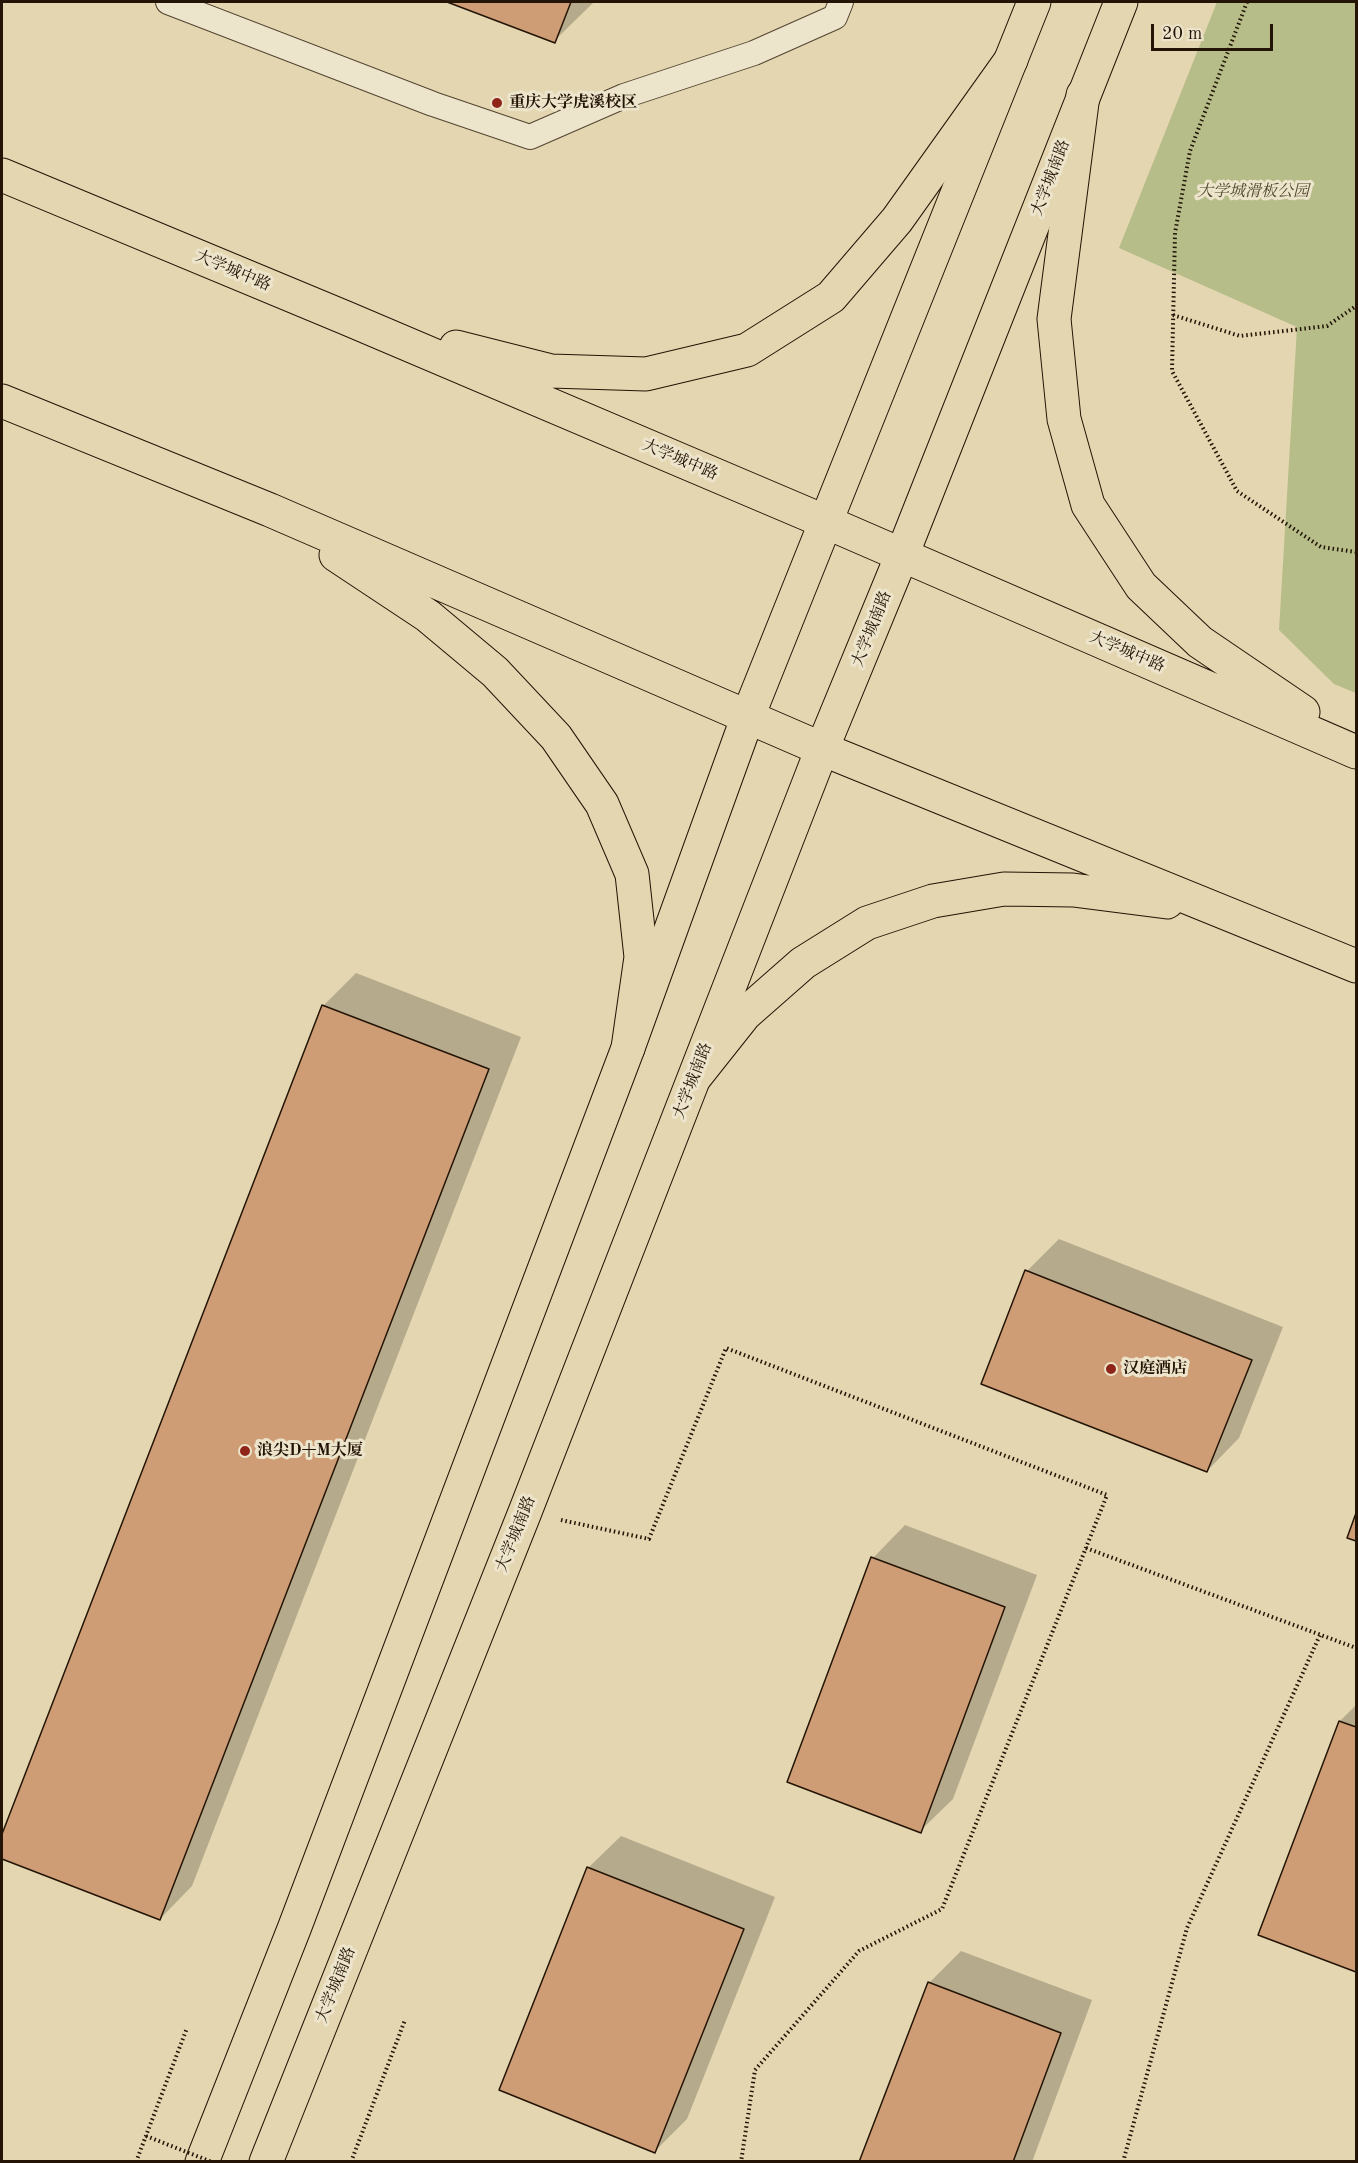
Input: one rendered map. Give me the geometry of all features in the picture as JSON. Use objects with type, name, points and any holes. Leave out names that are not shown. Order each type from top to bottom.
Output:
[{"type":"main road","points":[[202,2162],[290,1939],[628,1048],[748,716],[1034,2]]},
{"type":"main road","name":"大学城南路","points":[[266,2162],[525,1512],[822,749],[902,555],[1121,2]]},
{"type":"main road","points":[[346,318],[551,371],[646,374],[747,350],[831,297],[897,220],[1011,60]]},
{"type":"main road","points":[[1083,95],[1054,319],[1064,419],[1088,505],[1141,586],[1200,642],[1356,750]]},
{"type":"main road","name":"大学城中路","points":[[2,175],[346,318],[1356,750]]},
{"type":"main road","points":[[2,401],[270,510],[822,749],[1356,966]]},
{"type":"main road","points":[[270,510],[428,616],[495,672],[556,737],[602,804],[632,874],[641,957],[628,1048]]},
{"type":"main road","points":[[695,1077],[745,1014],[804,963],[867,923],[933,901],[1004,889],[1073,890],[1213,908]]},
{"type":"lane","points":[[168,2],[433,104],[530,137],[624,96],[754,53],[836,16],[841,2]]},
{"type":"path","points":[[1247,2],[1190,151],[1175,233],[1172,371],[1238,491],[1321,547],[1356,552]]},
{"type":"path","points":[[1173,315],[1240,336],[1327,326],[1356,306]]},
{"type":"path","points":[[525,1512],[650,1539],[726,1348],[1107,1495],[942,1909],[859,1951],[755,2070],[741,2162]]},
{"type":"path","points":[[1086,1548],[1356,1648]]},
{"type":"path","points":[[1123,2162],[1187,1929],[1320,1635]]},
{"type":"path","points":[[351,2162],[405,2020]]},
{"type":"path","points":[[136,2162],[187,2028]]},
{"type":"path","points":[[146,2136],[212,2162]]},
{"type":"green space","name":"大学城滑板公园","points":[[1217,2],[1356,2],[1356,693],[1334,684],[1279,630],[1297,327],[1119,248]]},
{"type":"building","points":[[447,2],[571,2],[555,43]]},
{"type":"building","name":"浪尖D+M大厦","points":[[322,1005],[489,1069],[160,1920],[2,1859],[2,1834]]},
{"type":"building","points":[[1025,1270],[1252,1360],[1207,1472],[981,1384]]},
{"type":"building","points":[[1356,1513],[1356,1541],[1347,1538]]},
{"type":"building","points":[[871,1557],[1005,1607],[921,1833],[787,1782]]},
{"type":"building","points":[[1339,1721],[1356,1727],[1356,1972],[1258,1935]]},
{"type":"building","points":[[587,1867],[744,1929],[655,2153],[499,2090]]},
{"type":"building","points":[[928,1982],[1061,2033],[1013,2162],[859,2162]]},
{"type":"place","name":"重庆大学虎溪校区","points":[[497,103]]},
{"type":"place","name":"汉庭酒店","points":[[1111,1369]]},
{"type":"place","name":"浪尖D+M大厦","points":[[245,1451]]}]
